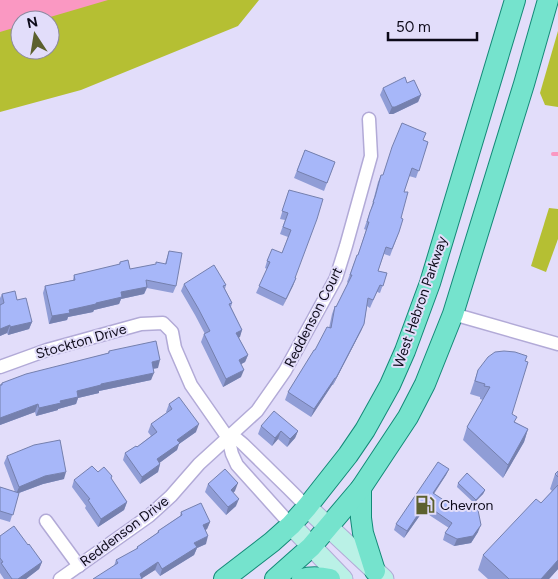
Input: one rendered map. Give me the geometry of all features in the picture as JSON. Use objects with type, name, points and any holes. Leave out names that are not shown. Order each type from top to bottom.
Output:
[{"type":"main road","name":"West Hebron Parkway","points":[[224,579],[272,542],[307,507],[348,455],[365,430],[390,385],[406,351],[430,282],[515,0]]},
{"type":"main road","points":[[275,579],[311,546],[361,488],[390,445],[417,399],[435,362],[453,314],[548,0]]},
{"type":"main road","points":[[361,488],[360,518],[380,575]]},
{"type":"main road","points":[[302,579],[310,577],[330,579]]},
{"type":"street","name":"Reddenson Court","points":[[228,438],[257,411],[285,371],[336,278],[371,156],[370,119]]},
{"type":"street","points":[[453,314],[558,344]]},
{"type":"street","name":"Stockton Drive","points":[[0,367],[47,350],[141,324],[163,323],[172,332],[175,348],[191,385],[228,438]]},
{"type":"street","points":[[343,579],[291,525],[237,464],[228,438],[237,439],[244,444],[328,528],[380,575]]},
{"type":"street","name":"Reddenson Drive","points":[[60,579],[149,516],[228,438]]},
{"type":"street","points":[[46,521],[79,566]]},
{"type":"green space","points":[[0,0],[259,0],[238,26],[81,90],[0,112]]},
{"type":"green space","points":[[558,31],[558,107],[545,105],[540,93]]},
{"type":"green space","points":[[549,208],[558,209],[558,239],[546,272],[531,266]]},
{"type":"shaded area","points":[[0,0],[108,0],[60,14],[60,10],[10,10],[10,29],[0,32]]},
{"type":"building","points":[[405,77],[407,83],[414,80],[421,95],[392,107],[383,88]]},
{"type":"building","points":[[402,123],[426,133],[423,140],[428,142],[419,171],[412,168],[404,192],[408,192],[399,232],[392,249],[386,247],[378,271],[387,273],[383,286],[380,285],[373,300],[368,298],[364,324],[336,378],[314,409],[288,392],[315,350],[327,327],[331,328],[335,306],[352,275],[350,275],[369,222],[367,222],[381,175],[383,175]]},
{"type":"building","points":[[305,150],[335,162],[327,183],[297,171]]},
{"type":"building","points":[[289,190],[323,199],[296,278],[286,299],[259,286],[270,262],[267,261],[272,249],[282,253],[291,230],[283,227],[288,213],[282,211]]},
{"type":"building","points":[[169,251],[182,253],[176,286],[146,280],[147,287],[121,292],[122,297],[69,310],[70,313],[52,316],[45,286],[75,280],[74,275],[120,264],[120,262],[128,260],[130,269],[156,264],[156,262],[166,264]]},
{"type":"building","points":[[214,265],[226,285],[223,286],[232,303],[229,304],[242,330],[236,333],[248,355],[239,360],[244,370],[226,379],[204,334],[210,331],[184,284]]},
{"type":"building","points":[[15,291],[17,300],[26,298],[32,322],[10,327],[10,325],[0,329],[0,305],[4,303],[2,294]]},
{"type":"building","points":[[156,341],[160,360],[152,362],[154,373],[77,391],[78,397],[60,401],[61,403],[39,408],[38,404],[0,418],[0,385],[2,383],[26,374],[109,353],[109,351]]},
{"type":"building","points":[[504,351],[527,356],[525,361],[528,362],[512,414],[517,417],[514,422],[528,429],[508,465],[467,427],[490,387],[475,381],[478,370],[488,357],[495,352]]},
{"type":"building","points":[[179,397],[199,424],[177,440],[180,443],[157,459],[160,464],[142,477],[125,453],[137,447],[157,432],[151,424],[172,409],[169,404]]},
{"type":"building","points":[[274,411],[298,431],[290,439],[281,431],[275,438],[261,426]]},
{"type":"building","points":[[60,440],[66,472],[45,476],[19,487],[7,456],[34,445]]},
{"type":"building","points":[[438,462],[449,469],[433,493],[460,511],[466,502],[478,510],[481,525],[473,536],[457,539],[445,533],[452,523],[425,504],[407,531],[396,524]]},
{"type":"building","points":[[92,466],[98,472],[104,467],[112,476],[111,478],[127,502],[101,519],[88,500],[90,499],[74,480]]},
{"type":"building","points":[[225,469],[238,483],[231,490],[239,499],[228,507],[208,484]]},
{"type":"building","points":[[467,473],[485,490],[476,500],[458,483]]},
{"type":"building","points":[[558,485],[558,560],[541,579],[509,579],[483,555],[536,499],[541,503]]},
{"type":"building","points":[[0,487],[19,493],[13,515],[0,511]]},
{"type":"building","points":[[201,503],[210,522],[203,525],[208,536],[194,543],[197,547],[162,569],[158,562],[140,574],[142,579],[93,579],[118,563],[116,560],[138,548],[158,531],[182,515],[181,512]]},
{"type":"building","points":[[14,526],[42,562],[18,579],[12,579],[1,563],[3,562],[0,558],[0,536]]},
{"type":"waterway","points":[[553,154],[558,154]]},
{"type":"place","name":"Chevron","points":[[425,505]]}]
